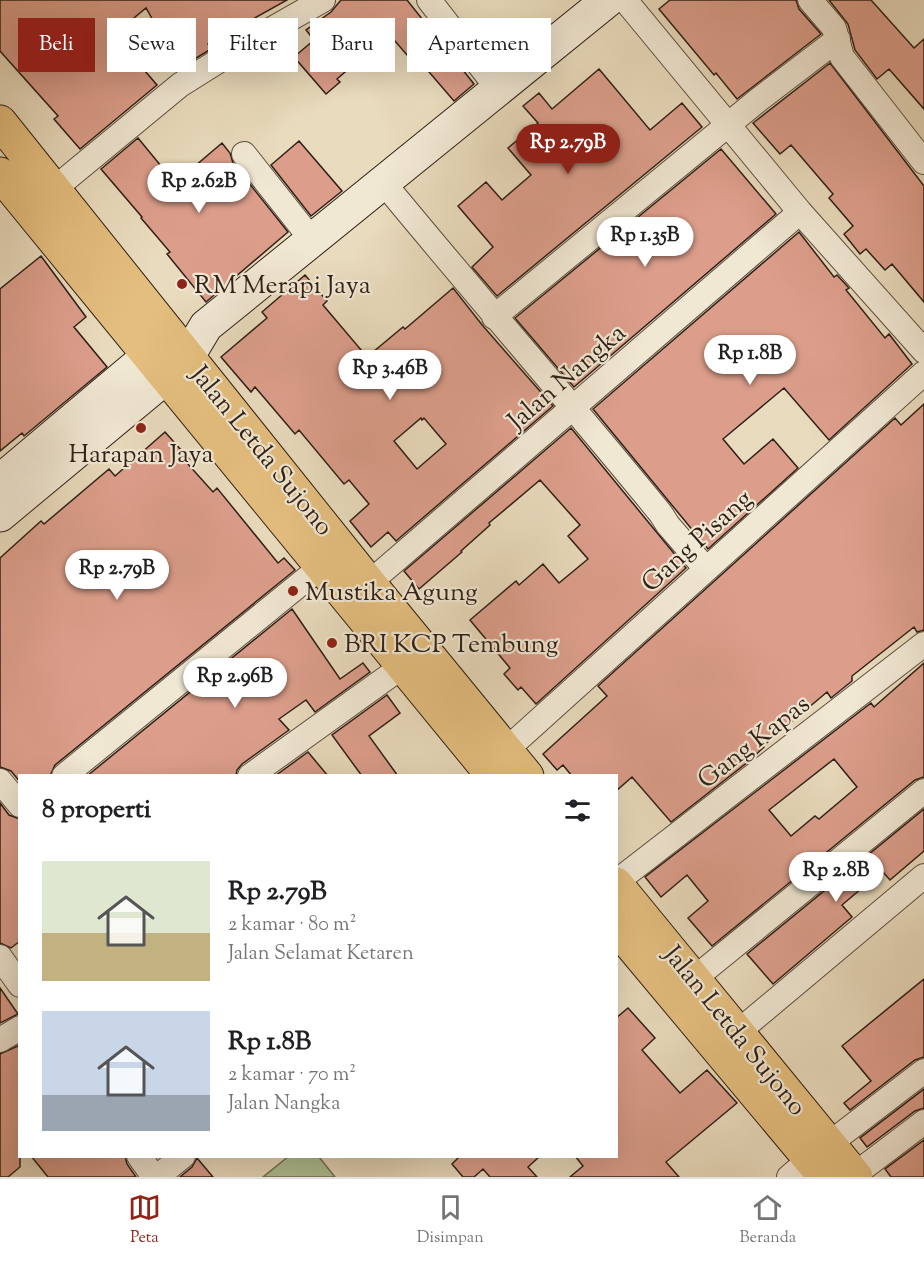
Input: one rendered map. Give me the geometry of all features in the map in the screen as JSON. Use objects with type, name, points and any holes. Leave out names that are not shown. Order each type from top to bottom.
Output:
[{"type":"highway","name":"Jalan Letda Sujono","points":[[0,122],[54,189],[168,356],[321,567],[403,666],[493,768],[518,774]]},
{"type":"highway","name":"Jalan Letda Sujono","points":[[0,174],[168,356],[369,583],[493,768]]},
{"type":"highway","name":"Jalan Letda Sujono","points":[[618,885],[738,1032],[827,1168]]},
{"type":"highway","name":"Jalan Letda Sujono","points":[[618,929],[827,1168]]},
{"type":"street","points":[[54,189],[180,85],[242,46],[323,0]]},
{"type":"street","points":[[429,0],[498,89]]},
{"type":"street","points":[[0,481],[206,326],[608,0]]},
{"type":"street","points":[[625,0],[800,212],[924,351]]},
{"type":"street","points":[[810,0],[834,28],[842,57],[924,162]]},
{"type":"street","points":[[494,317],[728,125],[838,39]]},
{"type":"street","points":[[244,154],[312,240]]},
{"type":"street","points":[[383,183],[494,317],[574,407],[706,569]]},
{"type":"street","name":"Jalan Nangka","points":[[369,583],[800,212]]},
{"type":"street","points":[[0,515],[168,356]]},
{"type":"street","name":"Gang Pisang","points":[[493,768],[706,569],[924,373]]},
{"type":"street","points":[[66,774],[321,567]]},
{"type":"street","name":"Gang Kapas","points":[[618,881],[924,644]]},
{"type":"street","points":[[253,774],[403,666]]},
{"type":"street","points":[[0,781],[18,803]]},
{"type":"street","points":[[695,978],[924,792]]},
{"type":"street","points":[[738,1032],[924,876]]},
{"type":"street","points":[[8,956],[18,980]]},
{"type":"street","points":[[0,1040],[18,1029]]},
{"type":"street","points":[[827,1168],[924,1071]]},
{"type":"street","points":[[827,1168],[924,1122]]},
{"type":"street","points":[[141,1158],[155,1177],[180,1158]]},
{"type":"green space","points":[[287,1158],[320,1158],[335,1177],[263,1177]]},
{"type":"building","points":[[0,0],[287,0],[255,18],[208,18],[208,51],[196,58],[196,18],[152,18],[146,8],[134,18],[107,18],[107,72],[146,72],[157,85],[80,149],[54,119],[58,116],[19,72],[95,72],[95,18],[18,18],[18,71],[0,51]]},
{"type":"building","points":[[341,0],[407,0],[421,18],[407,18],[407,55],[395,41],[395,18],[323,18]]},
{"type":"building","points":[[670,0],[796,0],[799,9],[821,34],[737,99],[659,9]]},
{"type":"building","points":[[829,0],[871,0],[914,48],[924,39],[924,109],[889,69],[877,79],[855,50],[848,24]]},
{"type":"building","points":[[310,43],[310,72],[345,72],[337,79],[340,82],[326,94],[298,62],[298,54]]},
{"type":"building","points":[[830,63],[924,186],[924,302],[892,264],[885,270],[866,249],[860,254],[844,234],[853,226],[829,198],[833,194],[791,145],[780,154],[753,123]]},
{"type":"building","points":[[599,69],[650,130],[682,103],[702,127],[497,296],[472,267],[493,247],[458,206],[486,182],[502,200],[531,175],[508,148],[538,123],[523,106],[539,93],[552,109]]},
{"type":"building","points":[[429,72],[464,72],[474,84],[454,101]]},
{"type":"building","points":[[138,138],[175,183],[222,143],[230,153],[233,163],[288,232],[206,302],[167,254],[170,252],[101,169]]},
{"type":"building","points":[[299,141],[342,191],[311,216],[271,165]]},
{"type":"building","points":[[721,149],[776,214],[574,387],[515,318]]},
{"type":"building","points":[[799,232],[834,277],[837,275],[849,288],[846,290],[885,338],[889,334],[912,364],[829,440],[784,388],[723,439],[744,464],[773,439],[798,468],[708,549],[593,409]]},
{"type":"building","points":[[41,256],[86,317],[74,327],[107,367],[24,436],[22,433],[0,451],[0,289]]},
{"type":"building","points":[[305,275],[327,301],[323,305],[367,357],[403,327],[405,329],[453,288],[553,406],[396,541],[388,532],[371,547],[350,521],[369,504],[349,480],[344,484],[299,430],[295,434],[255,387],[251,392],[221,357],[267,318],[262,312]],"holes":[[[421,418],[422,420],[424,418],[446,444],[417,469],[394,441]]]},
{"type":"building","points":[[924,404],[924,630],[917,632],[914,627],[852,676],[852,681],[831,698],[827,692],[763,746],[748,762],[671,822],[632,777],[618,789],[618,774],[570,774],[563,765],[557,770],[543,754],[607,696],[598,686],[895,418],[901,425]]},
{"type":"building","points":[[571,428],[686,568],[536,704],[521,687],[518,690],[504,674],[510,668],[470,620],[516,581],[519,585],[543,564],[559,583],[588,559],[568,536],[580,525],[540,480],[489,523],[490,525],[462,552],[419,589],[404,571]]},
{"type":"building","points":[[165,432],[190,460],[187,463],[213,492],[217,488],[278,563],[284,558],[295,570],[55,765],[51,774],[18,774],[18,780],[11,771],[0,767],[0,558],[41,521],[44,524],[109,469],[115,476]]},
{"type":"building","points":[[292,609],[340,679],[363,663],[370,672],[315,712],[306,700],[279,719],[289,730],[242,764],[236,774],[89,774]]},
{"type":"building","points":[[924,663],[924,777],[915,780],[712,946],[688,918],[708,901],[687,875],[661,897],[645,877],[871,703],[874,707]],"holes":[[[834,759],[857,787],[819,819],[815,816],[791,836],[769,810]]]},
{"type":"building","points":[[387,695],[400,713],[369,736],[397,774],[361,774],[332,735]]},
{"type":"building","points":[[308,752],[326,774],[278,774]]},
{"type":"building","points":[[0,803],[9,815],[18,818],[18,943],[11,948],[0,943]]},
{"type":"building","points":[[924,809],[924,851],[890,880],[882,871],[842,905],[852,917],[773,984],[747,954]]},
{"type":"building","points":[[924,979],[924,1057],[915,1060],[850,1110],[844,1103],[871,1081],[842,1046]]},
{"type":"building","points":[[0,988],[18,1014],[0,1023]]},
{"type":"building","points":[[628,1008],[655,1038],[642,1050],[680,1093],[707,1070],[737,1103],[666,1162],[679,1177],[570,1177],[583,1166],[577,1158],[618,1158],[618,1016]]},
{"type":"building","points":[[18,1046],[18,1158],[20,1158],[20,1167],[8,1177],[0,1177],[0,1054]]},
{"type":"building","points":[[924,1089],[924,1108],[915,1111],[867,1147],[860,1138]]},
{"type":"building","points":[[924,1140],[924,1177],[891,1177],[885,1169]]},
{"type":"building","points":[[33,1158],[126,1158],[136,1177],[48,1177]]},
{"type":"building","points":[[197,1158],[213,1177],[180,1177],[192,1167]]},
{"type":"building","points":[[458,1158],[538,1158],[528,1167],[537,1177],[490,1177],[483,1169],[474,1177],[463,1177],[452,1164]]},
{"type":"place","name":"RM Merapi Jaya","points":[[182,284]]},
{"type":"place","name":"Harapan Jaya","points":[[141,428]]},
{"type":"place","name":"Mustika Agung","points":[[293,591]]},
{"type":"place","name":"BRI KCP Tembung","points":[[332,643]]}]
